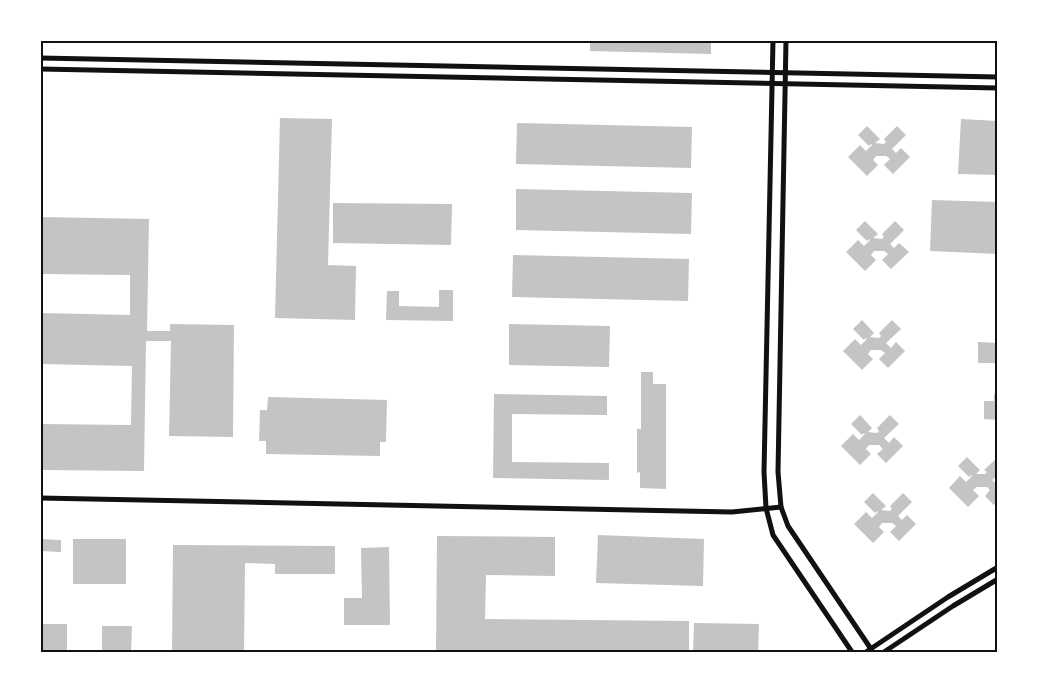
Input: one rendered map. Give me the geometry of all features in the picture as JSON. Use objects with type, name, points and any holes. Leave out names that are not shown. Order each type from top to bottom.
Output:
[{"type":"street","points":[[773,40],[764,472],[766,508],[773,535],[852,652]]},
{"type":"street","points":[[786,40],[778,472],[781,507],[788,526],[869,651],[948,597],[998,567]]},
{"type":"street","points":[[40,58],[998,77]]},
{"type":"street","points":[[40,69],[998,88]]},
{"type":"street","points":[[40,498],[732,512],[781,507]]},
{"type":"street","points":[[884,652],[998,579]]},
{"type":"building","points":[[590,40],[711,40],[711,54],[590,51]]},
{"type":"building","points":[[280,118],[332,119],[328,265],[356,266],[355,320],[275,318]]},
{"type":"building","points":[[961,119],[998,121],[998,175],[958,174]]},
{"type":"building","points":[[517,123],[692,127],[691,168],[516,164]]},
{"type":"building","points":[[867,126],[880,139],[875,143],[884,144],[886,142],[884,139],[897,126],[906,135],[892,149],[896,153],[901,148],[910,157],[893,174],[884,165],[890,159],[886,156],[876,156],[873,160],[878,165],[867,176],[848,157],[860,145],[866,151],[872,145],[869,146],[858,135]]},
{"type":"building","points":[[516,189],[692,193],[691,234],[516,230]]},
{"type":"building","points":[[932,200],[998,202],[998,254],[930,251]]},
{"type":"building","points":[[333,203],[452,204],[451,245],[333,243]]},
{"type":"building","points":[[40,217],[149,219],[147,331],[170,331],[170,324],[234,325],[233,437],[169,436],[171,341],[146,341],[144,471],[40,470],[40,424],[131,425],[132,366],[40,364],[40,313],[130,315],[130,275],[40,274]]},
{"type":"building","points":[[865,221],[878,234],[873,238],[882,239],[884,237],[882,234],[895,221],[904,230],[890,244],[894,248],[899,243],[909,252],[891,269],[882,260],[888,254],[884,251],[874,251],[871,255],[876,260],[865,271],[846,252],[858,240],[864,246],[870,240],[867,241],[856,230]]},
{"type":"building","points":[[513,255],[689,259],[688,301],[512,297]]},
{"type":"building","points":[[439,290],[453,290],[453,321],[386,320],[387,291],[399,291],[399,306],[439,307]]},
{"type":"building","points":[[862,320],[874,333],[870,337],[879,338],[881,336],[879,333],[892,320],[901,329],[886,343],[891,348],[896,342],[905,351],[888,368],[879,359],[885,353],[881,350],[871,350],[868,354],[873,359],[862,370],[843,351],[855,339],[861,345],[867,339],[864,340],[853,329]]},
{"type":"building","points":[[509,324],[610,326],[609,367],[509,365]]},
{"type":"building","points":[[978,342],[998,343],[998,363],[978,363]]},
{"type":"building","points":[[641,372],[653,372],[653,384],[666,384],[666,489],[640,488],[640,472],[637,473],[637,429],[641,429]]},
{"type":"building","points":[[494,394],[607,396],[607,415],[512,414],[512,462],[609,463],[609,480],[493,478]]},
{"type":"building","points":[[994,394],[998,395],[998,420],[984,419],[984,401],[994,401]]},
{"type":"building","points":[[268,397],[387,400],[386,442],[380,442],[380,456],[266,454],[266,441],[259,441],[260,410],[267,410]]},
{"type":"building","points":[[860,415],[872,428],[868,432],[877,433],[879,431],[877,428],[890,415],[899,424],[884,438],[889,443],[894,437],[903,446],[886,463],[877,454],[883,449],[879,445],[869,445],[866,449],[871,454],[860,465],[841,446],[853,434],[859,440],[865,434],[862,435],[851,424]]},
{"type":"building","points":[[967,457],[980,470],[976,474],[985,474],[987,472],[984,470],[998,457],[998,475],[992,480],[998,483],[998,501],[994,505],[985,496],[990,490],[987,487],[977,487],[973,490],[979,496],[968,507],[949,488],[960,476],[966,482],[972,476],[969,477],[958,466]]},
{"type":"building","points":[[873,493],[886,506],[881,510],[890,511],[892,509],[890,506],[903,493],[912,502],[898,516],[902,520],[907,515],[916,524],[899,541],[890,532],[896,526],[892,523],[882,523],[879,527],[884,532],[873,543],[854,524],[866,512],[872,518],[878,512],[875,513],[864,502]]},
{"type":"building","points":[[598,535],[704,539],[703,586],[596,583]]},
{"type":"building","points":[[437,536],[555,537],[555,576],[486,575],[485,619],[689,621],[689,652],[436,652]]},
{"type":"building","points":[[40,539],[61,540],[61,552],[40,551]]},
{"type":"building","points":[[73,539],[126,539],[126,584],[73,584]]},
{"type":"building","points":[[173,545],[335,546],[335,574],[275,574],[275,564],[245,563],[244,652],[172,652]]},
{"type":"building","points":[[389,547],[390,625],[344,625],[344,598],[362,598],[361,548]]},
{"type":"building","points":[[694,623],[759,624],[758,652],[693,652]]},
{"type":"building","points":[[40,624],[67,624],[67,652],[40,652]]},
{"type":"building","points":[[102,626],[132,626],[131,652],[102,652]]}]
